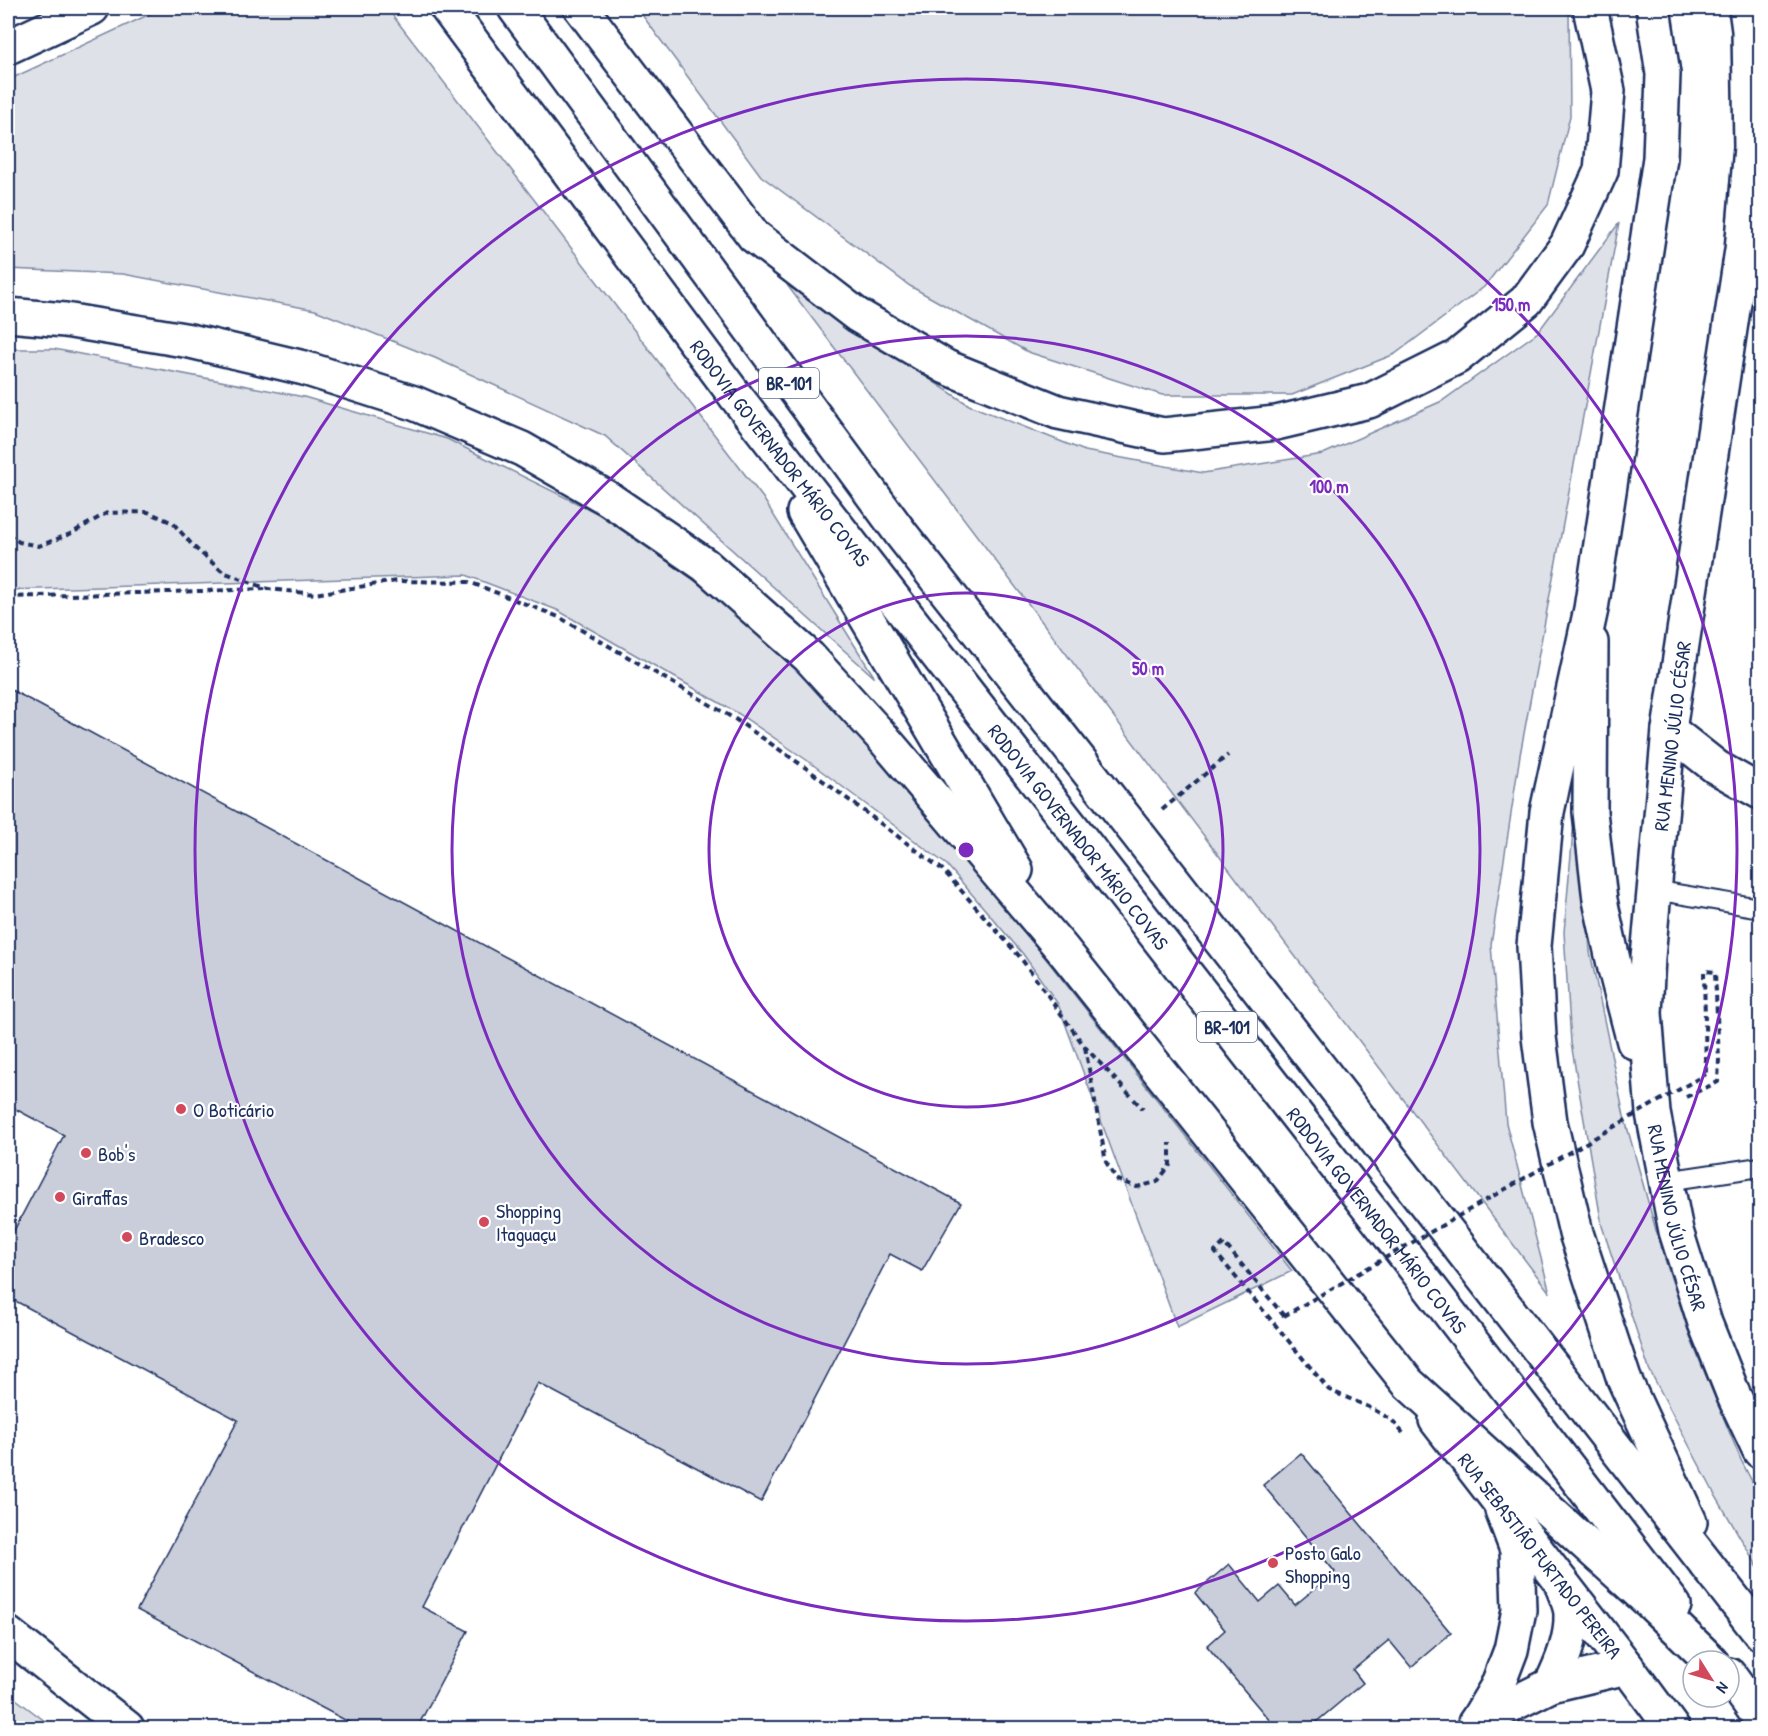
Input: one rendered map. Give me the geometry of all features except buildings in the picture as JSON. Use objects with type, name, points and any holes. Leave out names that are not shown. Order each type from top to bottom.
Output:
[{"type":"main road","points":[[8,47],[92,8]]},
{"type":"main road","name":"RODOVIA GOVERNADOR MÁRIO COVAS","points":[[447,8],[734,394],[1378,1220],[1709,1649]]},
{"type":"main road","name":"BR-101","points":[[515,8],[902,535],[1761,1633]]},
{"type":"main road","points":[[581,8],[754,236],[857,315],[946,367],[1058,412],[1164,435],[1276,423],[1369,401],[1456,357],[1526,301],[1567,245],[1601,171],[1608,92],[1590,8]]},
{"type":"main road","points":[[1653,8],[1663,74],[1660,158],[1592,609],[1547,812],[1534,946],[1539,1037],[1550,1122],[1576,1233],[1620,1368],[1713,1573]]},
{"type":"main road","name":"RUA MENINO JÚLIO CÉSAR","points":[[1746,8],[1749,30],[1751,147],[1742,250],[1669,730],[1648,957],[1646,1013],[1653,1113],[1676,1231],[1705,1323],[1734,1396],[1761,1451]]},
{"type":"main road","points":[[8,315],[65,320],[190,341],[304,368],[414,403],[522,449],[609,499],[705,565],[808,657],[884,739],[1064,950],[1408,1383],[1699,1649]]},
{"type":"main road","points":[[734,394],[1064,950]]},
{"type":"main road","points":[[1592,609],[1590,812],[1600,900],[1615,969],[1653,1113]]},
{"type":"main road","points":[[1669,730],[1716,767],[1761,792]]},
{"type":"main road","name":"RUA SEBASTIÃO FURTADO PEREIRA","points":[[1408,1383],[1672,1728]]},
{"type":"main road","points":[[1469,1725],[1501,1678],[1511,1650],[1519,1610],[1517,1550],[1498,1500]]},
{"type":"main road","points":[[1551,1685],[1565,1655],[1570,1634],[1571,1611],[1561,1582]]},
{"type":"main road","points":[[8,1634],[127,1728]]},
{"type":"main road","points":[[1469,1725],[1551,1685],[1627,1667]]},
{"type":"main road","points":[[1741,1692],[1761,1718]]},
{"type":"lane","points":[[1654,890],[1761,908]]},
{"type":"lane","points":[[1666,1181],[1761,1167]]},
{"type":"path","points":[[8,534],[19,542],[39,546],[70,534],[107,513],[148,512],[173,523],[194,547],[223,572],[268,589]]},
{"type":"path","points":[[8,597],[268,589],[315,594],[396,581],[469,582],[559,617],[735,719],[807,768],[943,870],[1020,957],[1085,1047],[1144,1111]]},
{"type":"path","points":[[1136,832],[1228,755]]},
{"type":"path","points":[[1406,1436],[1392,1420],[1369,1407],[1329,1390],[1215,1252],[1224,1243],[1284,1316],[1706,1074],[1704,971],[1715,972],[1718,1082],[1653,1113]]},
{"type":"path","points":[[1085,1047],[1106,1162],[1117,1180],[1137,1187],[1157,1182],[1170,1165],[1171,1144],[1165,1136]]},
{"type":"shaded area","points":[[163,8],[387,8],[763,498],[875,678],[605,436],[435,358],[315,310],[123,274],[8,269],[8,80]]},
{"type":"shaded area","points":[[637,8],[1569,8],[1570,116],[1548,205],[1484,287],[1395,354],[1292,395],[1162,395],[1028,352],[910,286],[761,176]]},
{"type":"shaded area","points":[[1619,223],[1520,755],[1491,945],[1506,1123],[1550,1293],[787,285],[969,405],[1085,451],[1203,473],[1323,454],[1442,401],[1538,332]]},
{"type":"shaded area","points":[[8,349],[54,349],[304,397],[447,439],[609,519],[731,607],[837,704],[961,851],[1292,1271],[1177,1327],[1058,1004],[1023,954],[947,865],[808,761],[739,714],[557,610],[466,575],[8,590]]},
{"type":"shaded area","points":[[1578,777],[1590,952],[1624,1116],[1659,1241],[1692,1342],[1741,1460],[1760,1497],[1760,1571],[1714,1493],[1649,1369],[1602,1226],[1571,1043],[1564,932]]},
{"type":"shaded area","points":[[8,1693],[54,1728],[8,1728]]},
{"type":"place","name":"O Boticário","points":[[181,1109]]},
{"type":"place","name":"Bob's","points":[[86,1153]]},
{"type":"place","name":"Giraffas","points":[[60,1197]]},
{"type":"place","name":"Shopping Itaguaçu","points":[[484,1222]]},
{"type":"place","name":"Bradesco","points":[[127,1237]]},
{"type":"place","name":"Posto Galo Shopping","points":[[1273,1563]]}]
